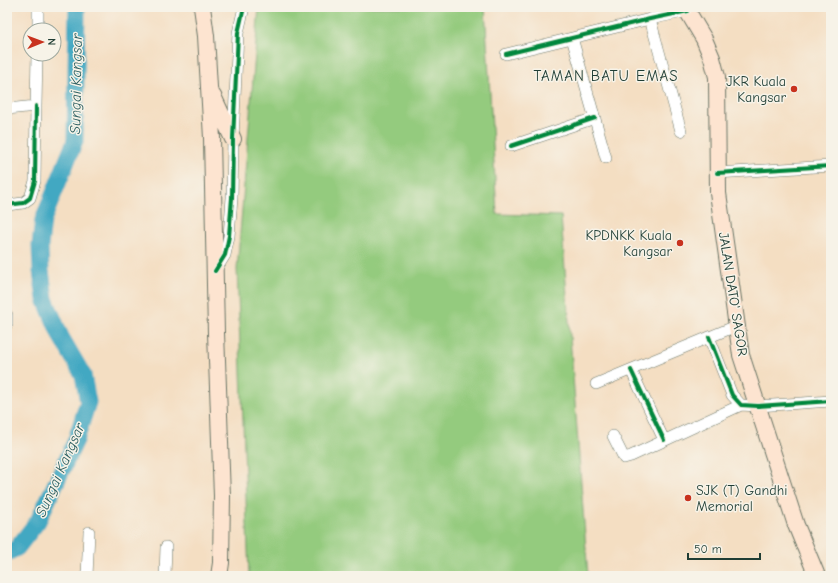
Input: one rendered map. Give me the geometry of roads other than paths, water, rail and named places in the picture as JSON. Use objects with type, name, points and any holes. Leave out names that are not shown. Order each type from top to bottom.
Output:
[{"type":"main road","points":[[202,7],[210,89],[216,271],[216,340],[222,496],[221,572]]},
{"type":"main road","name":"JALAN DATO' SAGOR","points":[[687,9],[704,39],[712,58],[717,77],[718,193],[741,355],[796,525],[817,576]]},
{"type":"main road","points":[[210,89],[233,139]]},
{"type":"street","points":[[38,7],[38,22]]},
{"type":"street","points":[[216,271],[225,255],[228,245],[232,198],[238,33],[244,7]]},
{"type":"street","points":[[506,54],[687,9]]},
{"type":"street","points":[[650,19],[682,131]]},
{"type":"street","points":[[572,38],[606,158]]},
{"type":"street","points":[[7,206],[23,203],[30,198],[35,181],[37,62]]},
{"type":"street","points":[[7,109],[36,106]]},
{"type":"street","points":[[511,146],[594,118]]},
{"type":"street","points":[[718,173],[831,166]]},
{"type":"street","points":[[7,315],[7,324]]},
{"type":"street","points":[[596,384],[736,326]]},
{"type":"street","points":[[709,337],[732,395],[741,405]]},
{"type":"street","points":[[631,370],[664,440]]},
{"type":"street","points":[[613,436],[624,458],[741,405],[758,406],[831,401]]},
{"type":"street","points":[[87,576],[90,532]]},
{"type":"street","points":[[165,576],[166,546]]},
{"type":"waterway","name":"Sungai Kangsar","points":[[7,553],[17,548],[38,521],[76,440],[88,402],[83,375],[61,337],[45,299],[41,271],[40,246],[43,220],[75,141],[77,7]]},
{"type":"place","name":"JKR Kuala Kangsar","points":[[794,89]]},
{"type":"place","name":"KPDNKK Kuala Kangsar","points":[[680,243]]},
{"type":"place","name":"SJK (T) Gandhi Memorial","points":[[688,498]]},
{"type":"district","name":"TAMAN BATU EMAS","points":[[606,76]]}]
